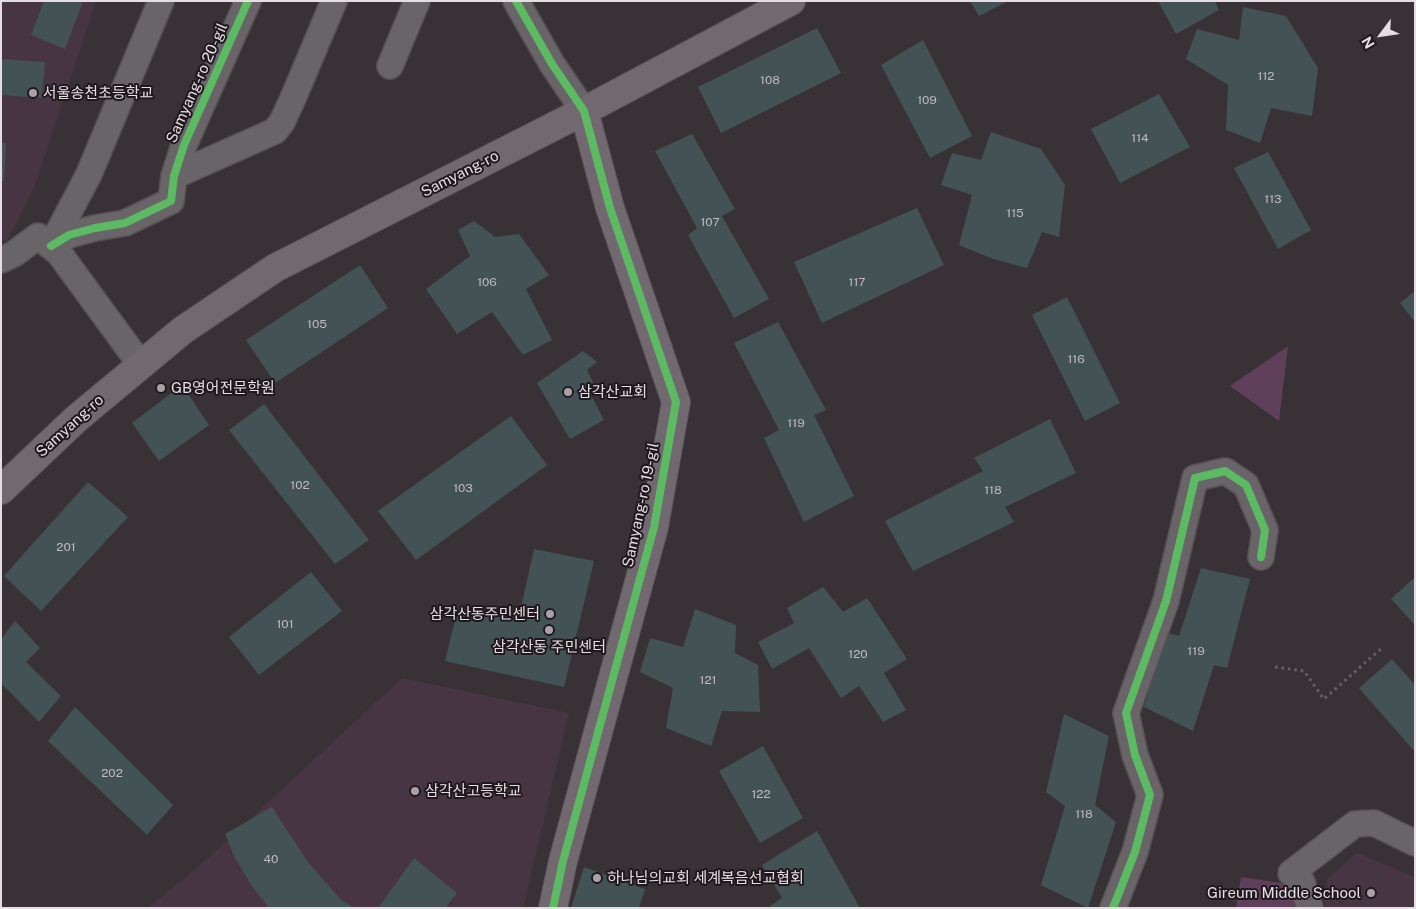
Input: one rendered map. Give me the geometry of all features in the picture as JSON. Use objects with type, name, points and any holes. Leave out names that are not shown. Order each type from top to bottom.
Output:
[{"type":"main road","name":"Samyang-ro","points":[[1,490],[76,419],[183,330],[275,268],[584,112],[791,1]]},
{"type":"main road","name":"Samyang-ro 19-gil","points":[[553,908],[563,861],[654,527],[676,402],[610,208],[584,112]]},
{"type":"street","points":[[51,246],[88,174],[161,1]]},
{"type":"street","name":"Samyang-ro 20-gil","points":[[51,246],[68,235],[125,223],[171,201],[174,176],[184,145],[248,1]]},
{"type":"street","points":[[174,176],[275,131],[286,114],[334,1]]},
{"type":"street","points":[[390,66],[417,1]]},
{"type":"street","points":[[516,1],[552,64],[584,112]]},
{"type":"street","points":[[1,260],[14,254],[38,236],[59,253],[141,365]]},
{"type":"street","points":[[1113,908],[1135,852],[1150,795],[1134,755],[1126,713],[1166,601],[1196,478],[1225,471],[1246,485],[1265,530],[1261,557]]},
{"type":"street","points":[[1310,908],[1302,882],[1291,874],[1355,824],[1374,823],[1415,842]]},
{"type":"path","points":[[1275,667],[1304,671],[1324,699],[1383,647]]},
{"type":"shaded area","name":"서울송천초등학교","points":[[1,1],[96,1],[35,185],[7,241],[1,240]]},
{"type":"shaded area","points":[[1288,346],[1279,421],[1230,386]]},
{"type":"shaded area","name":"삼각산고등학교","points":[[402,678],[569,713],[523,908],[147,908],[196,869]]},
{"type":"shaded area","name":"Gireum Middle School","points":[[1357,853],[1415,877],[1415,908],[1325,908],[1327,879]]},
{"type":"shaded area","points":[[1241,877],[1308,887],[1305,908],[1236,908]]},
{"type":"building","points":[[44,1],[83,1],[65,49],[31,35]]},
{"type":"building","points":[[970,1],[1008,1],[979,16]]},
{"type":"building","points":[[1158,1],[1215,1],[1219,10],[1176,34]]},
{"type":"building","points":[[1243,7],[1286,16],[1318,68],[1312,116],[1271,108],[1260,143],[1226,130],[1228,85],[1186,59],[1197,29],[1239,40]]},
{"type":"building","points":[[817,28],[841,73],[721,133],[698,87]]},
{"type":"building","points":[[923,40],[972,136],[930,158],[881,65]]},
{"type":"building","points":[[1,59],[45,62],[42,98],[1,95]]},
{"type":"building","points":[[1159,94],[1190,147],[1120,183],[1091,129]]},
{"type":"building","points":[[991,132],[1041,149],[1065,185],[1059,237],[1042,232],[1027,268],[993,259],[959,245],[972,195],[941,185],[952,153],[981,160]]},
{"type":"building","points":[[692,134],[735,209],[722,216],[769,299],[734,318],[688,235],[697,228],[655,151]]},
{"type":"building","points":[[1,142],[6,143],[4,181],[1,181]]},
{"type":"building","points":[[1268,152],[1311,230],[1278,249],[1234,168]]},
{"type":"building","points":[[917,208],[944,265],[822,323],[794,262]]},
{"type":"building","points":[[474,221],[495,237],[519,234],[549,275],[526,289],[552,340],[523,355],[492,312],[457,334],[426,289],[470,256],[458,230]]},
{"type":"building","points":[[360,265],[388,308],[275,383],[246,340]]},
{"type":"building","points":[[1415,291],[1415,322],[1400,303]]},
{"type":"building","points":[[1067,297],[1120,403],[1085,421],[1032,315]]},
{"type":"building","points":[[778,322],[826,410],[814,415],[854,496],[804,522],[764,438],[779,430],[734,343]]},
{"type":"building","name":"삼각산교회","points":[[583,351],[597,362],[587,370],[597,390],[591,395],[604,420],[570,439],[537,383]]},
{"type":"building","points":[[182,385],[209,425],[159,461],[132,423]]},
{"type":"building","points":[[264,404],[369,540],[335,564],[229,430]]},
{"type":"building","points":[[511,416],[547,465],[416,560],[378,511]]},
{"type":"building","points":[[1050,419],[1076,473],[1005,507],[1014,522],[913,571],[885,521],[983,471],[974,458]]},
{"type":"building","points":[[88,482],[128,517],[41,611],[4,576]]},
{"type":"building","name":"삼각산동주민센터","points":[[534,549],[594,561],[564,687],[445,661],[458,608],[518,621]]},
{"type":"building","points":[[1201,568],[1250,579],[1227,668],[1214,665],[1193,731],[1144,707],[1165,632],[1179,636]]},
{"type":"building","points":[[311,572],[342,611],[259,675],[229,637]]},
{"type":"building","points":[[1415,577],[1415,625],[1391,599]]},
{"type":"building","points":[[823,587],[843,612],[867,598],[907,659],[884,673],[906,710],[883,722],[859,686],[841,698],[809,648],[772,669],[758,642],[794,623],[787,608]]},
{"type":"building","points":[[695,609],[736,625],[735,653],[758,665],[760,712],[722,711],[711,746],[666,728],[673,688],[640,672],[650,638],[683,647]]},
{"type":"building","points":[[15,621],[40,648],[26,662],[61,696],[39,722],[1,683],[1,639]]},
{"type":"building","points":[[1392,659],[1415,685],[1415,752],[1359,688]]},
{"type":"building","points":[[75,707],[173,805],[147,835],[48,741]]},
{"type":"building","points":[[1064,714],[1109,736],[1095,805],[1116,822],[1088,908],[1041,885],[1065,806],[1046,792]]},
{"type":"building","points":[[763,746],[803,818],[760,843],[719,771]]},
{"type":"building","points":[[272,807],[308,862],[340,899],[355,908],[269,908],[252,886],[234,856],[225,834]]},
{"type":"building","points":[[817,831],[860,908],[767,908],[782,898],[762,865]]},
{"type":"building","points":[[414,858],[457,893],[445,908],[378,908]]},
{"type":"building","name":"하나님의교회 세계복음선교협회","points":[[584,867],[645,889],[639,908],[571,908]]},
{"type":"cycle path","points":[[51,246],[69,235],[125,223],[171,201],[174,176],[184,145],[248,1]]},
{"type":"cycle path","points":[[516,1],[552,64],[584,111],[610,208],[676,402],[654,527],[563,861],[553,908]]},
{"type":"cycle path","points":[[1113,908],[1135,852],[1150,795],[1135,755],[1126,713],[1166,601],[1195,478],[1225,471],[1246,485],[1265,530],[1261,557]]},
{"type":"place","name":"서울송천초등학교","points":[[33,93]]},
{"type":"place","name":"GB영어전문학원","points":[[161,388]]},
{"type":"place","name":"삼각산교회","points":[[568,392]]},
{"type":"place","name":"삼각산동주민센터","points":[[550,614]]},
{"type":"place","name":"삼각산동 주민센터","points":[[549,630]]},
{"type":"place","name":"삼각산고등학교","points":[[415,791]]},
{"type":"place","name":"하나님의교회 세계복음선교협회","points":[[597,878]]},
{"type":"place","name":"Gireum Middle School","points":[[1371,893]]}]
